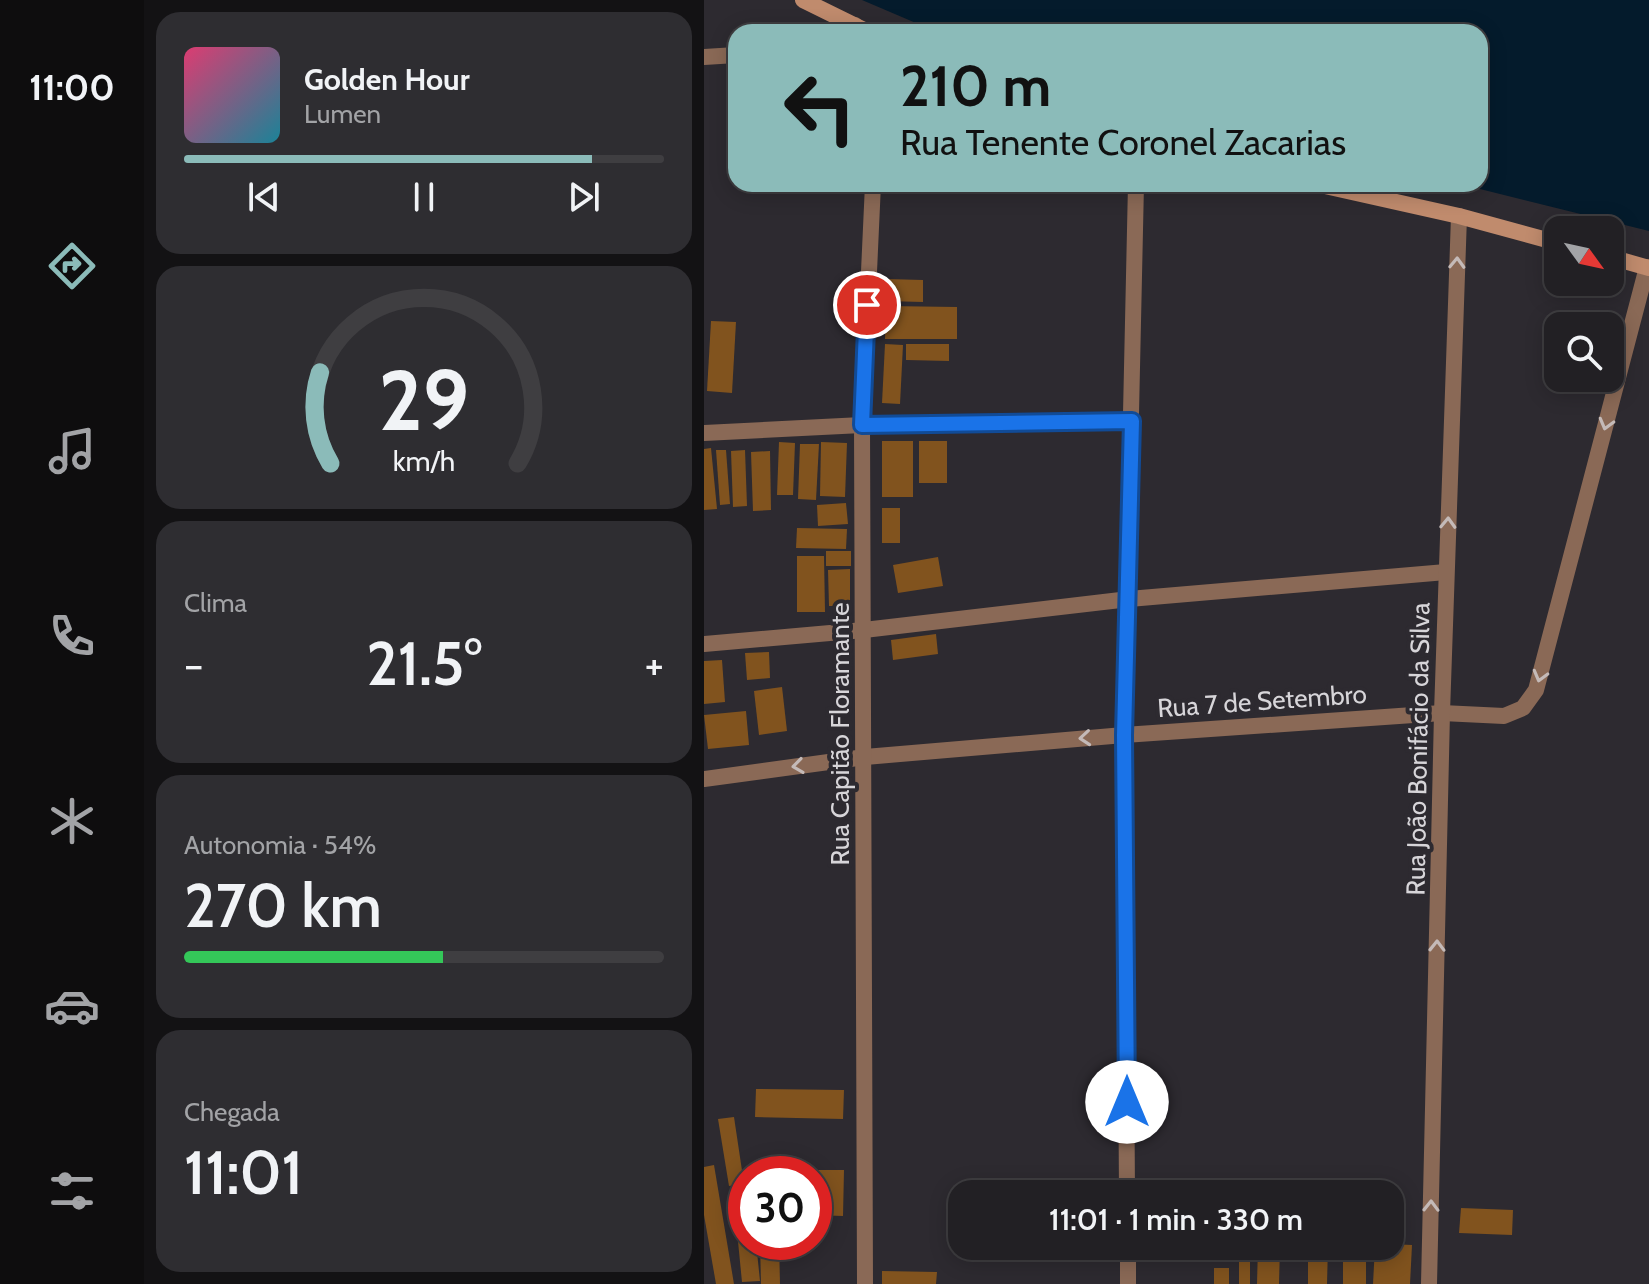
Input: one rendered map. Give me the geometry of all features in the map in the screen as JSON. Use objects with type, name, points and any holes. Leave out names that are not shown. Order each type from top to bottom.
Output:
[{"type":"main road","points":[[803,0],[854,24]]},
{"type":"main road","points":[[1352,192],[1544,239]]},
{"type":"main road","points":[[1624,261],[1648,268]]},
{"type":"street","points":[[704,57],[728,56]]},
{"type":"street","name":"Rua Capitão Floramante","points":[[865,1284],[862,425],[873,192]]},
{"type":"street","points":[[1127,1180],[1124,735],[1136,192]]},
{"type":"street","name":"Rua João Bonifácio da Silva","points":[[1429,1284],[1442,713],[1459,216]]},
{"type":"street","name":"Rua 7 de Setembro","points":[[704,779],[865,757],[1442,713],[1504,716],[1523,708],[1536,690],[1648,268]]},
{"type":"street","points":[[704,433],[862,425],[1132,421]]},
{"type":"street","points":[[704,644],[864,630],[1129,599],[1446,572]]},
{"type":"street","points":[[1128,1260],[1128,1284]]},
{"type":"water","points":[[862,0],[1649,0],[1649,231],[1624,225],[1624,216],[1589,216],[1488,191],[1488,24],[918,24]]},
{"type":"building","points":[[886,279],[923,280],[923,302],[885,301]]},
{"type":"building","points":[[886,306],[957,307],[957,339],[885,339]]},
{"type":"building","points":[[711,321],[736,322],[732,393],[707,391]]},
{"type":"building","points":[[885,344],[903,345],[900,404],[882,403]]},
{"type":"building","points":[[906,344],[949,344],[949,361],[906,360]]},
{"type":"building","points":[[882,441],[913,441],[913,497],[882,497]]},
{"type":"building","points":[[919,441],[947,441],[947,483],[919,483]]},
{"type":"building","points":[[779,442],[795,443],[793,495],[777,495]]},
{"type":"building","points":[[821,442],[847,443],[845,497],[820,496]]},
{"type":"building","points":[[800,444],[819,444],[816,500],[798,499]]},
{"type":"building","points":[[711,448],[717,509],[704,510],[704,449]]},
{"type":"building","points":[[716,450],[726,450],[730,504],[720,505]]},
{"type":"building","points":[[745,450],[747,506],[733,507],[731,451]]},
{"type":"building","points":[[770,451],[771,510],[753,511],[751,452]]},
{"type":"building","points":[[846,503],[848,524],[818,526],[817,505]]},
{"type":"building","points":[[882,508],[900,508],[900,543],[882,543]]},
{"type":"building","points":[[797,528],[847,529],[846,549],[796,548]]},
{"type":"building","points":[[826,551],[851,551],[851,566],[826,566]]},
{"type":"building","points":[[797,556],[824,556],[825,612],[797,612]]},
{"type":"building","points":[[938,557],[943,586],[898,593],[893,565]]},
{"type":"building","points":[[850,569],[850,606],[829,606],[828,570]]},
{"type":"building","points":[[936,634],[938,654],[893,660],[891,640]]},
{"type":"building","points":[[769,652],[770,678],[747,680],[745,653]]},
{"type":"building","points":[[722,660],[725,702],[704,704],[704,661]]},
{"type":"building","points":[[782,687],[787,731],[759,735],[754,691]]},
{"type":"building","points":[[746,711],[749,745],[708,749],[704,715]]},
{"type":"building","points":[[756,1089],[844,1090],[843,1119],[755,1117]]},
{"type":"building","points":[[734,1117],[740,1156],[728,1156],[728,1180],[718,1119]]},
{"type":"building","points":[[714,1165],[734,1284],[716,1284],[704,1215],[704,1167]]},
{"type":"building","points":[[832,1170],[844,1170],[843,1216],[832,1216]]},
{"type":"building","points":[[1461,1208],[1513,1210],[1512,1235],[1459,1233]]},
{"type":"building","points":[[1404,1245],[1412,1245],[1410,1284],[1373,1284],[1374,1260],[1404,1260]]},
{"type":"building","points":[[740,1260],[758,1260],[760,1281],[742,1282]]},
{"type":"building","points":[[760,1260],[779,1260],[780,1284],[761,1284]]},
{"type":"building","points":[[1239,1260],[1250,1260],[1250,1284],[1239,1284]]},
{"type":"building","points":[[1258,1260],[1280,1260],[1279,1284],[1257,1284]]},
{"type":"building","points":[[1308,1260],[1328,1260],[1327,1284],[1308,1284]]},
{"type":"building","points":[[1343,1260],[1366,1260],[1366,1284],[1343,1284]]},
{"type":"building","points":[[1214,1268],[1229,1268],[1229,1284],[1214,1284]]},
{"type":"building","points":[[882,1271],[937,1272],[936,1284],[882,1284]]},
{"type":"route","points":[[867,305],[862,425],[1132,421],[1124,735],[1127,1102]]}]
